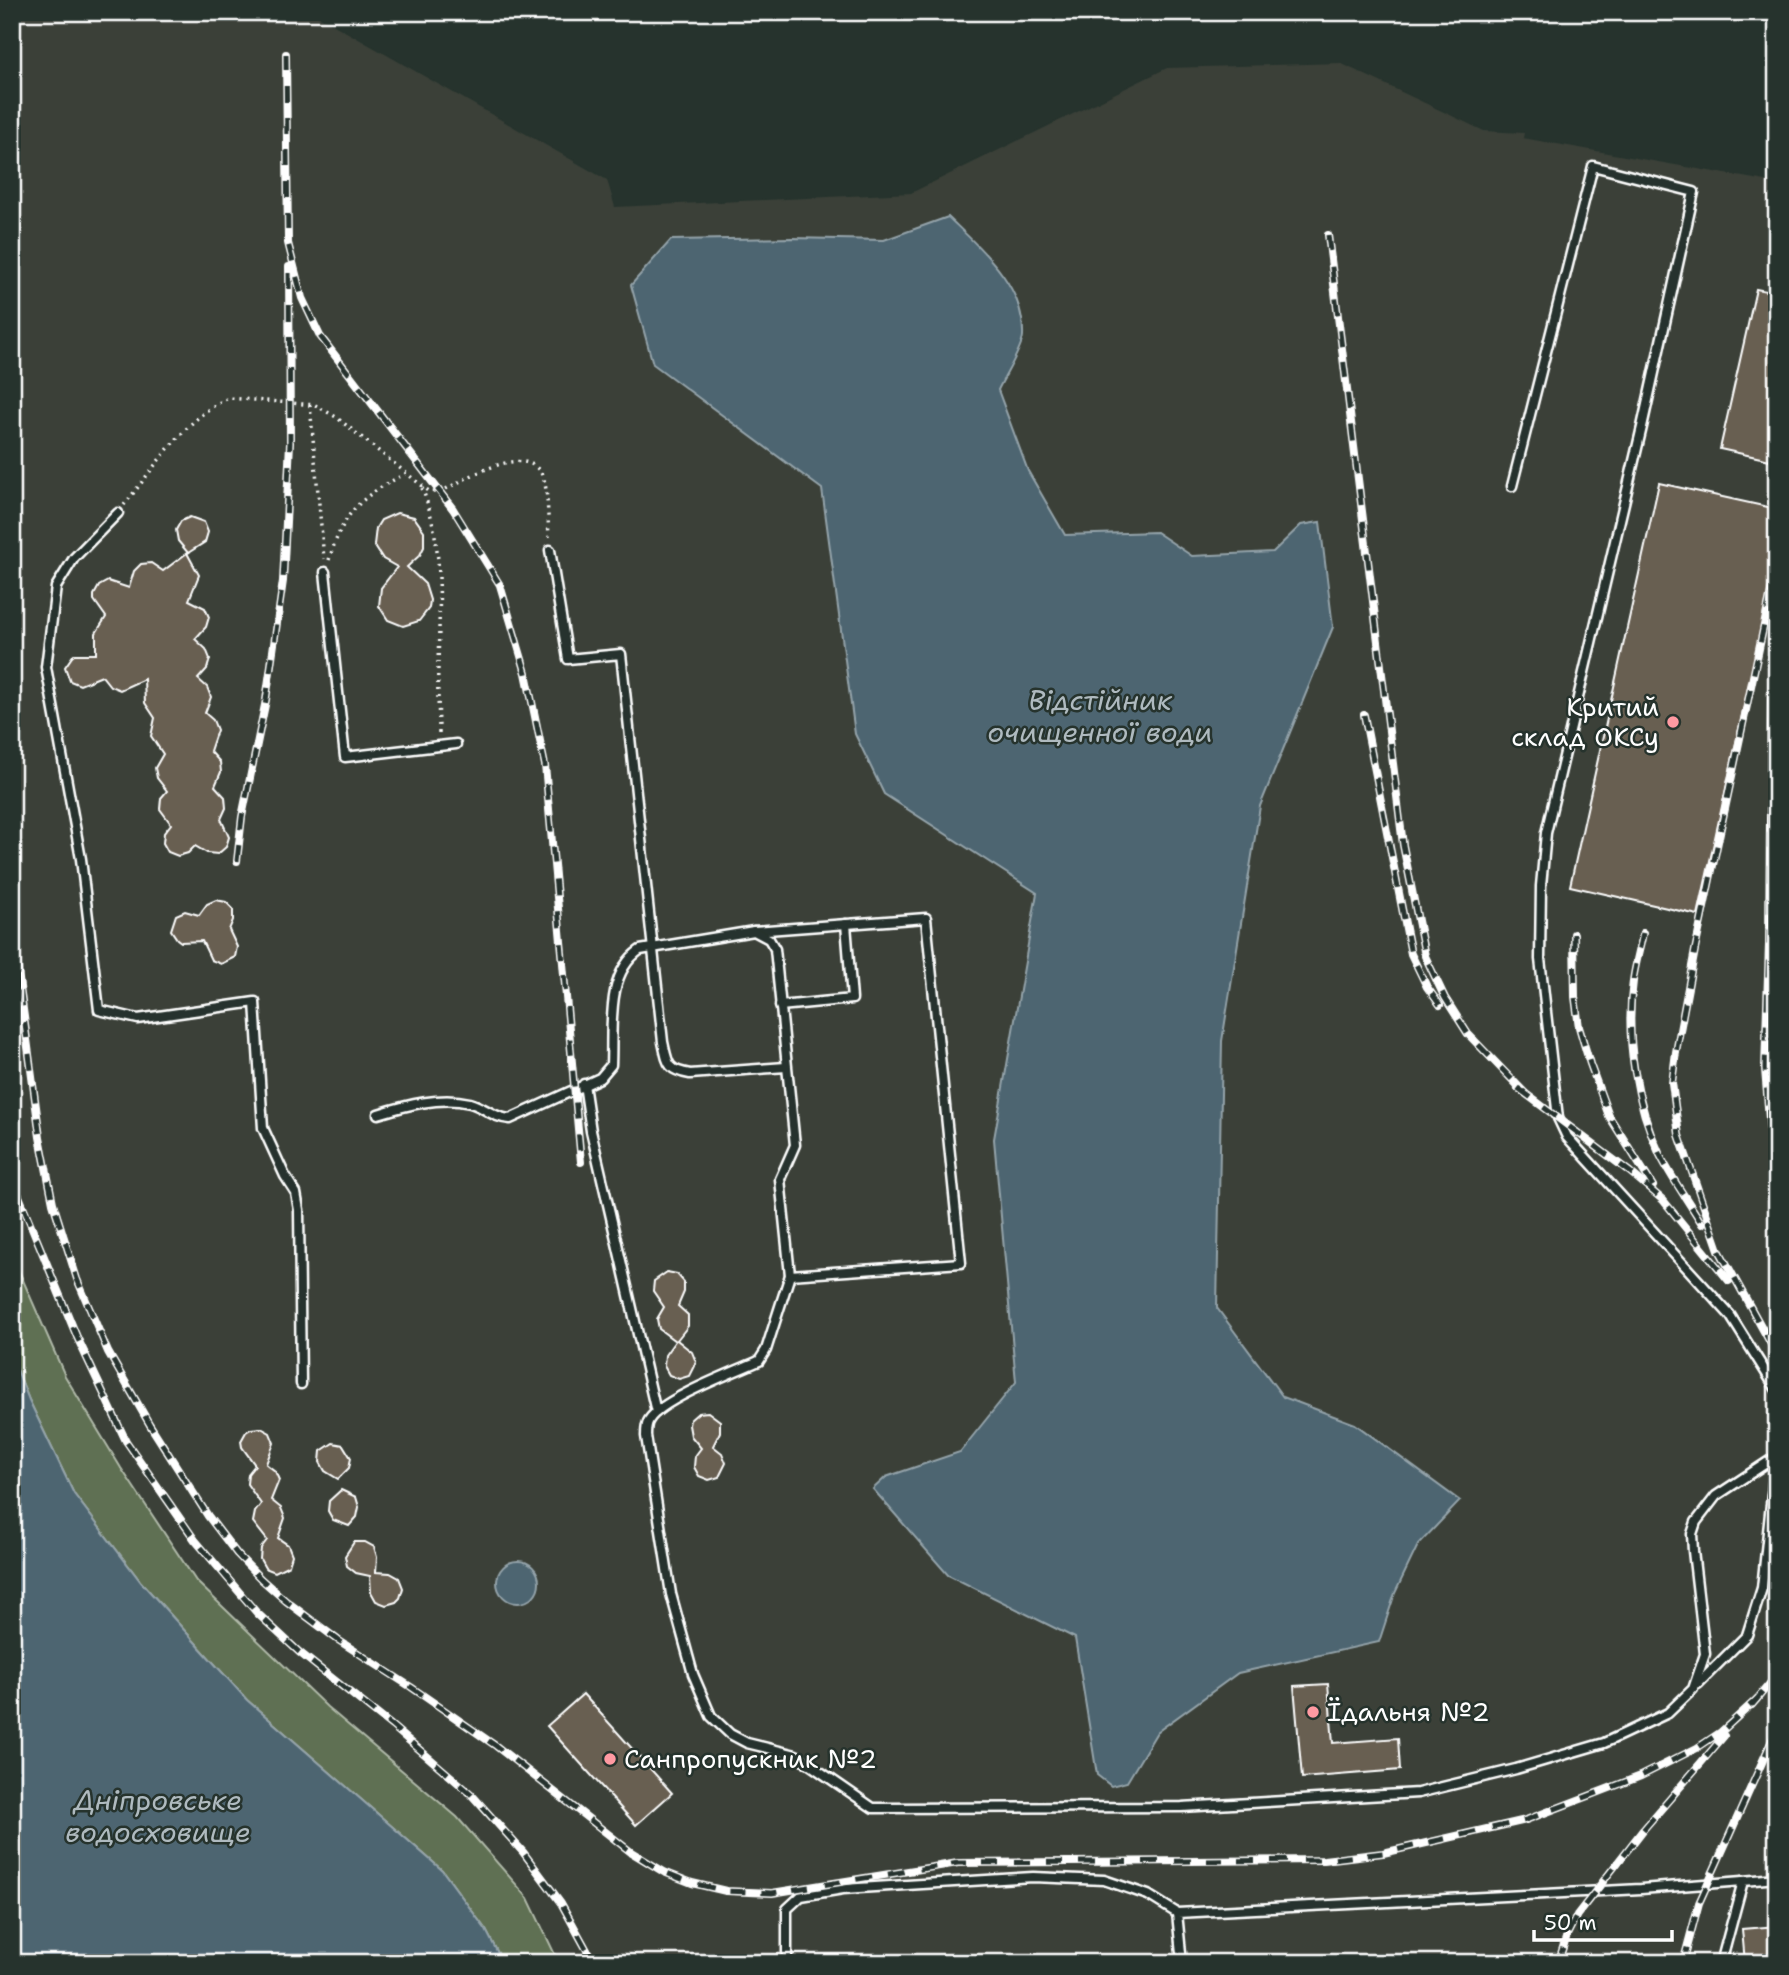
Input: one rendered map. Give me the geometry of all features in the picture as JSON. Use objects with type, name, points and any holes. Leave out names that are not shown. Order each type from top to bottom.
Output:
[{"type":"lane","points":[[1512,486],[1593,166],[1694,192],[1642,427],[1546,833],[1541,886],[1540,959],[1558,1118],[1567,1137],[1730,1315],[1777,1390]]},
{"type":"lane","points":[[118,513],[74,558],[56,587],[46,667],[81,859],[99,1010],[138,1018],[255,1002],[263,1128],[296,1193],[299,1210],[302,1384]]},
{"type":"lane","points":[[550,550],[568,659],[621,653],[652,948],[668,1064],[676,1071],[690,1074],[786,1067]]},
{"type":"lane","points":[[325,572],[345,757],[456,744]]},
{"type":"lane","points":[[378,1114],[408,1105],[472,1103],[498,1118],[510,1119],[600,1077],[611,1065],[614,998],[621,969],[630,956],[640,950],[754,931],[926,918],[961,1263],[790,1275]]},
{"type":"lane","points":[[780,1006],[852,999],[846,924]]},
{"type":"lane","points":[[754,931],[769,939],[775,949],[795,1145],[780,1179],[790,1275],[766,1350],[759,1361],[682,1396],[656,1412],[647,1422],[646,1436],[670,1594],[693,1674],[711,1716],[730,1734],[747,1743],[796,1755],[873,1808],[1182,1807],[1418,1793],[1604,1744],[1668,1713],[1747,1635],[1762,1588],[1776,1457]]},
{"type":"lane","points":[[584,1084],[592,1131],[656,1412]]},
{"type":"lane","points":[[1693,1689],[1704,1654],[1693,1552],[1692,1534],[1696,1522],[1716,1496],[1776,1457]]},
{"type":"lane","points":[[787,1963],[787,1909],[801,1896],[844,1889],[1033,1877],[1104,1880],[1149,1895],[1177,1913],[1641,1889],[1777,1878]]},
{"type":"lane","points":[[1721,1963],[1743,1881]]},
{"type":"lane","points":[[1177,1913],[1182,1963]]},
{"type":"path","points":[[118,513],[190,424],[217,402],[229,398],[310,405],[336,417],[430,492],[440,492],[497,464],[520,461],[533,465],[543,477],[550,550]]},
{"type":"path","points":[[310,405],[325,572]]},
{"type":"path","points":[[325,572],[338,530],[355,506],[375,489],[405,474]]},
{"type":"path","points":[[422,486],[436,528],[441,602],[438,670],[440,746]]},
{"type":"shaded area","points":[[12,12],[311,12],[607,180],[615,207],[911,193],[1167,68],[1340,63],[1484,131],[1524,133],[1523,138],[1777,183],[1777,1963],[559,1963],[528,1898],[457,1817],[327,1707],[196,1581],[121,1468],[65,1376],[12,1255]]},
{"type":"green space","points":[[12,1255],[65,1376],[121,1468],[196,1581],[327,1707],[457,1817],[528,1898],[559,1963],[503,1963],[486,1930],[442,1870],[247,1700],[141,1582],[74,1494],[29,1400],[12,1357]]},
{"type":"water","name":"Відстійник очищенної води","points":[[948,217],[999,269],[1017,300],[1022,318],[1022,342],[998,390],[1028,471],[1065,535],[1156,532],[1192,556],[1273,552],[1301,525],[1320,522],[1333,627],[1260,806],[1222,1041],[1217,1308],[1283,1397],[1355,1424],[1460,1501],[1418,1545],[1395,1593],[1379,1642],[1238,1673],[1157,1732],[1127,1782],[1111,1786],[1097,1775],[1075,1638],[948,1575],[873,1489],[886,1477],[960,1452],[1016,1382],[994,1139],[1037,893],[884,794],[855,734],[822,489],[653,364],[631,285],[671,240],[884,240]]},
{"type":"water","name":"Дніпровське водосховище","points":[[12,1357],[29,1400],[74,1494],[141,1582],[247,1700],[442,1870],[486,1930],[503,1963],[12,1963]]},
{"type":"water","points":[[518,1561],[533,1567],[539,1582],[533,1597],[518,1603],[503,1597],[497,1582],[503,1567]]},
{"type":"building","points":[[1756,289],[1777,293],[1777,431],[1770,460],[1720,449]]},
{"type":"building","name":"Критий склад ОКСу","points":[[1659,483],[1777,509],[1777,557],[1698,915],[1570,886]]},
{"type":"building","points":[[397,513],[414,517],[424,531],[424,547],[420,555],[407,567],[425,584],[430,600],[429,608],[419,621],[403,626],[388,620],[379,606],[381,588],[397,567],[383,559],[374,545],[376,528],[381,520]]},
{"type":"building","points":[[190,517],[204,522],[208,532],[205,542],[188,553],[178,541],[176,530],[181,521]]},
{"type":"building","points":[[187,553],[199,575],[189,600],[205,608],[209,617],[206,627],[195,639],[206,649],[210,659],[207,669],[198,679],[207,687],[211,697],[205,713],[213,720],[217,730],[210,751],[220,762],[221,772],[215,786],[225,797],[226,808],[221,819],[229,837],[226,847],[218,854],[207,853],[195,846],[188,853],[178,856],[168,852],[163,843],[164,833],[171,824],[160,809],[161,798],[167,791],[157,778],[155,768],[163,754],[151,736],[155,718],[145,703],[144,679],[120,690],[110,686],[102,676],[80,685],[70,681],[65,667],[74,654],[96,654],[96,633],[106,617],[94,600],[99,586],[108,581],[129,588],[134,571],[141,564],[151,563],[163,571]]},
{"type":"building","points":[[216,900],[226,902],[233,909],[229,930],[237,947],[235,957],[221,964],[211,960],[202,941],[181,942],[171,930],[176,915],[185,911],[199,915],[207,904]]},
{"type":"building","points":[[667,1272],[677,1274],[684,1282],[684,1292],[678,1306],[688,1315],[688,1326],[677,1340],[692,1352],[696,1362],[689,1376],[679,1379],[669,1375],[664,1366],[665,1355],[675,1341],[659,1329],[657,1319],[664,1307],[653,1291],[654,1281]]},
{"type":"building","points":[[708,1412],[720,1421],[720,1432],[713,1446],[722,1453],[726,1463],[719,1477],[709,1480],[699,1476],[694,1467],[695,1456],[701,1448],[691,1436],[689,1425],[690,1420],[698,1413]]},
{"type":"building","points":[[261,1428],[270,1433],[274,1443],[266,1464],[275,1471],[279,1480],[271,1500],[281,1508],[285,1518],[278,1538],[288,1545],[292,1555],[289,1565],[275,1572],[265,1568],[260,1559],[261,1548],[267,1540],[253,1522],[255,1512],[261,1504],[247,1484],[248,1474],[255,1465],[242,1447],[241,1441],[246,1432]]},
{"type":"building","points":[[333,1443],[343,1445],[351,1458],[349,1468],[338,1479],[325,1471],[320,1462],[321,1451]]},
{"type":"building","points":[[341,1490],[356,1497],[359,1507],[357,1517],[349,1526],[333,1520],[328,1511],[329,1501]]},
{"type":"building","points":[[354,1542],[365,1542],[374,1547],[377,1557],[376,1572],[390,1573],[399,1578],[403,1588],[396,1602],[386,1605],[376,1601],[371,1592],[370,1576],[356,1573],[347,1566],[345,1556]]},
{"type":"building","name":"Їдальня №2","points":[[1328,1684],[1333,1743],[1398,1738],[1400,1770],[1302,1778],[1294,1686]]},
{"type":"building","name":"Санпропускник №2","points":[[583,1694],[672,1793],[636,1825],[547,1726]]},
{"type":"building","points":[[1777,1926],[1777,1963],[1745,1963],[1742,1929]]},
{"type":"railway","points":[[286,54],[288,243],[302,298],[320,336],[453,509],[500,585],[526,673],[545,765],[581,1162]]},
{"type":"railway","points":[[1328,235],[1403,845],[1425,956],[1445,998],[1468,1034],[1525,1093]]},
{"type":"railway","points":[[237,861],[242,817],[266,700],[283,581],[290,443],[289,267]]},
{"type":"railway","points":[[1777,564],[1695,950],[1672,1083],[1679,1135],[1719,1250],[1777,1355]]},
{"type":"railway","points":[[1777,641],[1771,699],[1765,1069],[1771,1145],[1777,1175]]},
{"type":"railway","points":[[1364,715],[1411,954],[1427,987],[1440,1005]]},
{"type":"railway","points":[[12,927],[40,1137],[53,1203],[77,1279],[108,1352],[150,1425],[208,1516],[237,1554],[286,1601],[338,1640],[496,1746],[631,1852],[664,1872],[692,1883],[726,1891],[772,1893],[958,1863],[1324,1860],[1383,1853],[1526,1820],[1641,1776],[1697,1748],[1721,1732],[1757,1699]]},
{"type":"railway","points":[[1643,933],[1631,1003],[1634,1070],[1645,1114],[1660,1155],[1702,1224]]},
{"type":"railway","points":[[1574,934],[1575,997],[1579,1027],[1590,1064],[1609,1116],[1653,1186]]},
{"type":"railway","points":[[1518,1088],[1663,1200],[1729,1281]]},
{"type":"railway","points":[[12,1179],[77,1337],[126,1441],[195,1540],[257,1613],[299,1652],[470,1793],[523,1852],[561,1903],[594,1963]]},
{"type":"railway","points":[[1752,1705],[1777,1675]]},
{"type":"railway","points":[[1683,1963],[1699,1903],[1777,1729]]},
{"type":"railway","points":[[1558,1963],[1577,1915],[1643,1830],[1724,1736]]},
{"type":"place","name":"Критий склад ОКСу","points":[[1673,722]]},
{"type":"place","name":"Їдальня №2","points":[[1313,1712]]},
{"type":"place","name":"Санпропускник №2","points":[[610,1759]]}]
